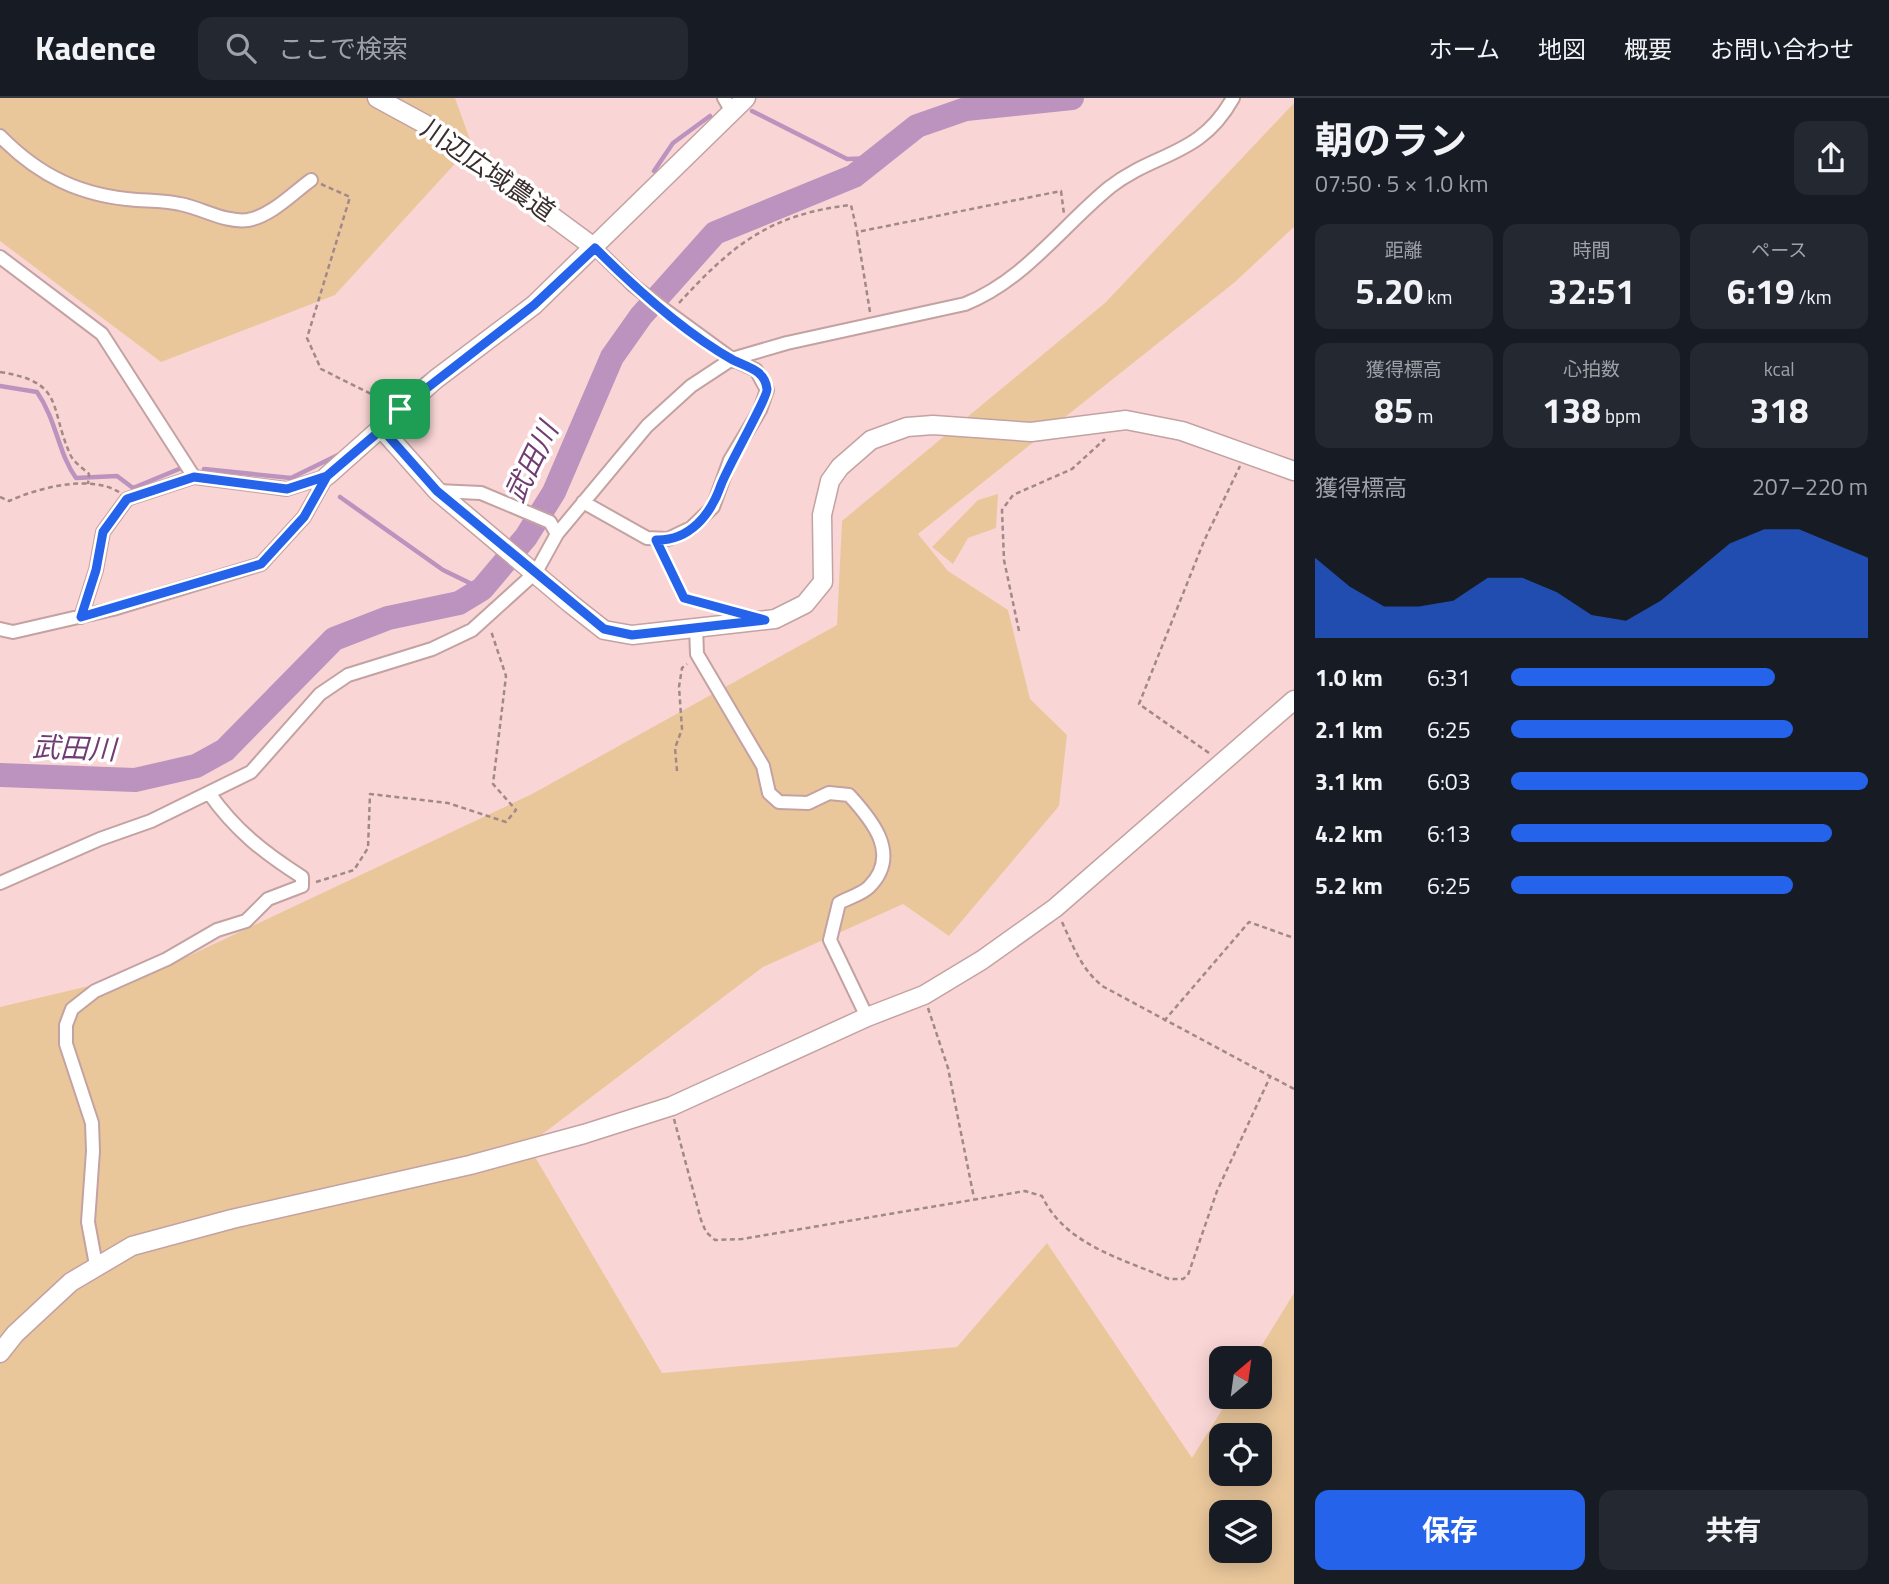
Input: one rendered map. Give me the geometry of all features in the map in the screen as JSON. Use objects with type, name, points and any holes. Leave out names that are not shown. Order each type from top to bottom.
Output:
[{"type":"street","name":"川辺広域農道","points":[[377,98],[434,129],[595,248]]},
{"type":"street","points":[[0,629],[13,632],[81,617],[261,564],[304,517],[327,476],[382,429],[400,409],[534,305],[595,248],[727,104],[746,98]]},
{"type":"street","points":[[0,883],[100,839],[151,821],[251,772],[320,694],[348,675],[454,641],[487,618],[531,568],[554,528],[583,502],[663,410],[691,386],[733,359],[787,343],[965,304],[988,295],[1012,279],[1123,178],[1191,146],[1225,112],[1233,98]]},
{"type":"street","points":[[0,136],[43,174],[69,186],[97,194],[170,202],[225,218],[247,220],[261,216],[311,180]]},
{"type":"street","points":[[583,502],[656,540],[678,535],[708,515],[730,460],[768,390],[756,370],[733,359],[667,312],[634,286],[595,248]]},
{"type":"street","points":[[0,257],[102,334],[194,477]]},
{"type":"street","points":[[382,429],[437,491],[531,568],[570,604],[611,632],[632,635],[775,619],[791,614],[812,599],[823,582],[822,515],[826,493],[840,467],[871,440],[907,426],[951,426],[1009,433],[1126,420],[1182,431],[1294,471]]},
{"type":"street","points":[[81,617],[96,570],[103,532],[127,499],[194,477],[287,489],[327,476]]},
{"type":"street","points":[[437,491],[481,493],[554,528]]},
{"type":"street","points":[[696,627],[697,654],[763,766],[769,793],[779,802],[808,803],[829,793],[849,795],[873,821],[881,839],[884,860],[868,888],[839,903],[830,940],[867,1017]]},
{"type":"street","points":[[0,1353],[48,1301],[96,1265],[132,1246],[172,1234],[470,1165],[671,1106],[867,1017],[924,995],[982,960],[1055,908],[1294,699]]},
{"type":"street","points":[[96,1265],[88,1222],[93,1151],[92,1123],[66,1044],[66,1025],[72,1009],[95,991],[167,959],[217,930],[247,921],[268,899],[302,886],[302,877],[259,849],[228,820],[209,793]]},
{"type":"path","points":[[311,180],[350,197],[307,338],[321,369],[400,409]]},
{"type":"path","points":[[857,232],[1061,191],[1066,229]]},
{"type":"path","points":[[667,312],[715,264],[749,237],[810,210],[851,205],[873,325]]},
{"type":"path","points":[[0,372],[23,376],[45,388],[57,408],[71,457],[89,474],[88,484]]},
{"type":"path","points":[[1018,632],[1004,560],[1002,510],[1013,495],[1072,469],[1126,420]]},
{"type":"path","points":[[1222,762],[1139,704],[1204,541],[1245,454]]},
{"type":"path","points":[[0,497],[9,501],[32,491],[88,484],[116,490],[127,499]]},
{"type":"path","points":[[656,540],[684,598],[730,611]]},
{"type":"path","points":[[302,886],[354,870],[368,848],[370,794],[448,803],[506,822],[516,810],[493,784],[506,676],[487,618]]},
{"type":"path","points":[[677,771],[675,748],[681,729],[679,687],[682,668],[697,654]]},
{"type":"path","points":[[1055,908],[1081,962],[1092,978],[1164,1021],[1294,1089]]},
{"type":"path","points":[[1164,1021],[1249,922],[1294,938]]},
{"type":"path","points":[[924,995],[948,1068],[974,1198]]},
{"type":"path","points":[[671,1106],[701,1220],[706,1232],[715,1240],[742,1239],[1021,1191],[1038,1193],[1057,1222],[1078,1237],[1169,1279],[1183,1279],[1226,1170],[1270,1077]]},
{"type":"shaded area","points":[[0,98],[455,98],[472,145],[335,295],[161,362],[0,241]]},
{"type":"shaded area","points":[[1294,103],[1294,227],[1235,282],[918,534],[948,571],[1008,610],[1030,699],[1067,735],[1059,806],[949,936],[903,904],[763,967],[528,1145],[662,1373],[957,1347],[1047,1243],[1192,1458],[1209,1431],[1209,1486],[1272,1486],[1272,1423],[1214,1423],[1223,1409],[1272,1409],[1272,1346],[1261,1346],[1294,1293],[1294,1584],[0,1584],[0,1007],[161,969],[532,794],[837,625],[842,521],[1105,303]]},
{"type":"shaded area","points":[[998,494],[996,528],[968,538],[953,564],[932,547],[978,500]]},
{"type":"waterway","name":"武田川","points":[[0,775],[135,780],[196,766],[225,750],[334,639],[388,618],[459,603],[482,589],[526,537],[554,492],[612,357],[641,316],[715,233],[854,176],[917,126],[966,109],[1072,98]]},
{"type":"waterway","points":[[752,111],[847,159],[877,158]]},
{"type":"waterway","points":[[654,171],[673,143],[710,116]]},
{"type":"waterway","points":[[398,398],[428,375]]},
{"type":"waterway","points":[[0,386],[37,392],[76,478],[117,476],[133,488],[179,469]]},
{"type":"waterway","points":[[204,469],[291,478],[340,454]]},
{"type":"waterway","points":[[340,497],[443,570],[482,589]]},
{"type":"route","points":[[400,409],[382,429],[327,476],[304,517],[261,564],[81,617],[96,570],[103,532],[127,499],[158,486],[194,477],[287,489],[327,476],[382,429],[437,491],[536,572],[570,604],[604,629],[632,635],[765,620],[684,598],[656,540],[668,540],[701,522],[708,515],[730,460],[767,396],[766,385],[756,370],[733,359],[665,310],[634,286],[595,248],[505,329],[400,409]]}]
